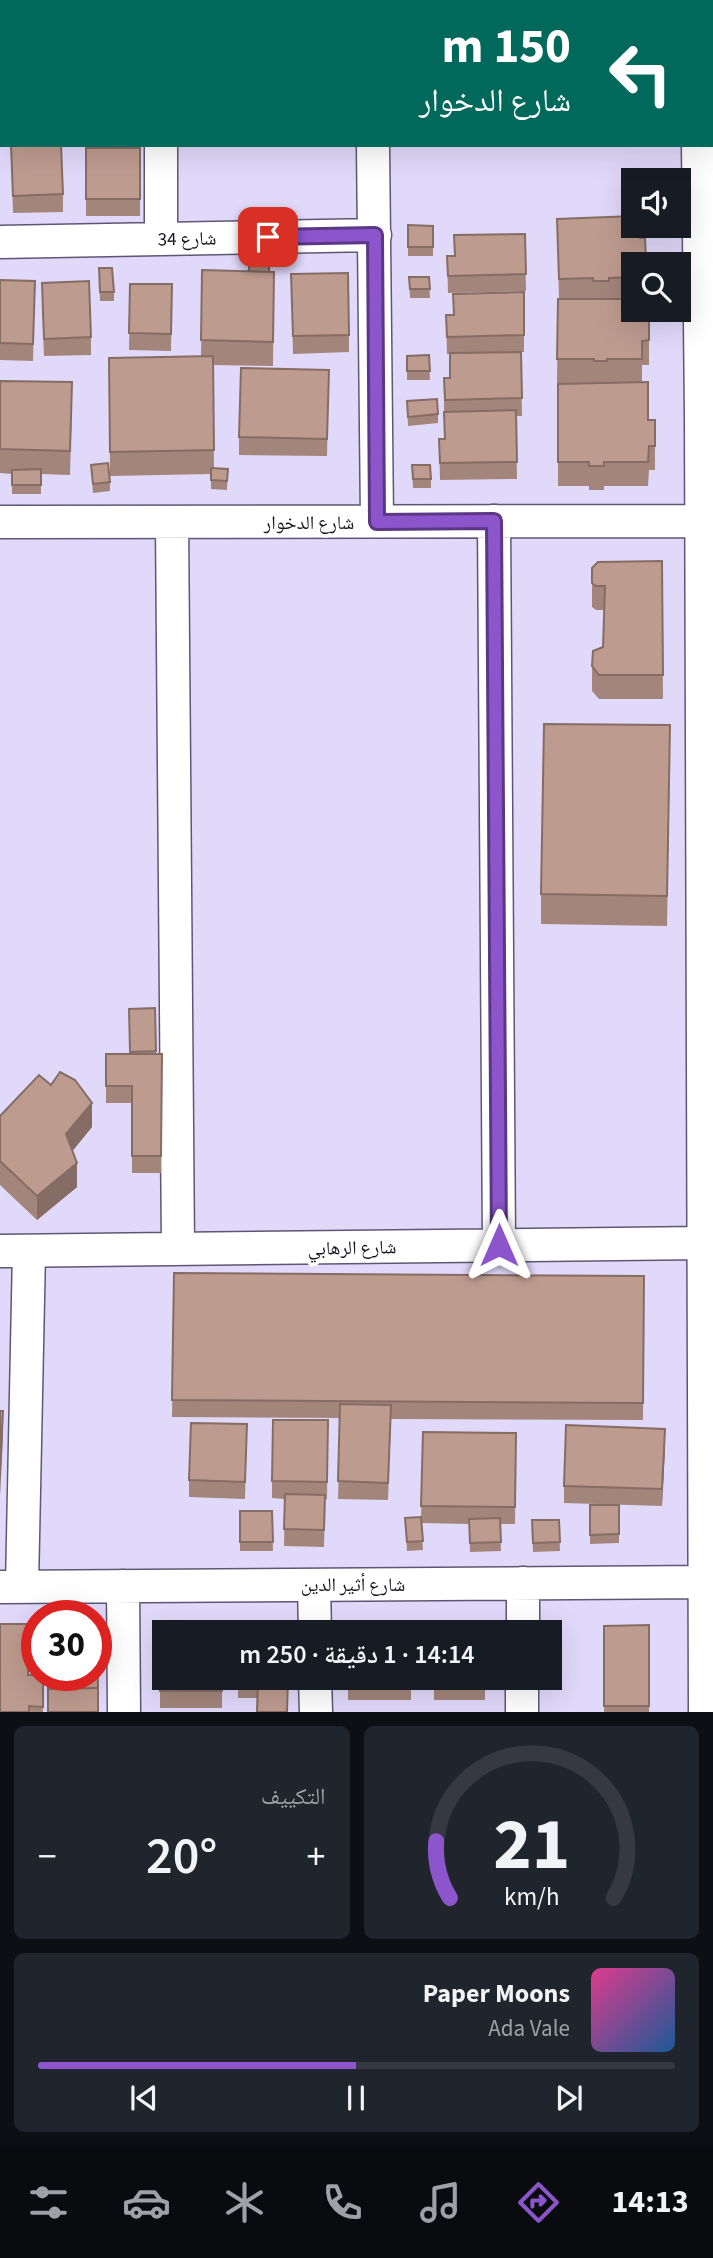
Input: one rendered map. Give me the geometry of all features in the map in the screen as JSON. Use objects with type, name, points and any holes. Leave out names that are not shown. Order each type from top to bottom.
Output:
[{"type":"street","points":[[161,147],[161,239]]},
{"type":"street","points":[[373,147],[377,522]]},
{"type":"street","points":[[698,147],[707,413],[701,521],[703,1242],[708,1310],[705,1582],[709,1673],[705,1712]]},
{"type":"street","name":"شارع 34","points":[[0,242],[375,235]]},
{"type":"street","points":[[494,521],[499,1245]]},
{"type":"street","name":"شارع الدخوار","points":[[0,522],[701,521]]},
{"type":"street","points":[[172,522],[178,1249]]},
{"type":"street","name":"شارع الرهابي","points":[[15,1251],[703,1242]]},
{"type":"street","points":[[11,1587],[15,1251]]},
{"type":"street","name":"شارع أثير الدين","points":[[11,1587],[705,1582]]},
{"type":"street","points":[[523,1583],[523,1620]]},
{"type":"street","points":[[314,1585],[315,1620]]},
{"type":"street","points":[[123,1586],[124,1712]]},
{"type":"street","points":[[316,1690],[316,1712]]},
{"type":"street","points":[[522,1690],[522,1712]]},
{"type":"building","points":[[11,147],[61,147],[63,194],[13,196]]},
{"type":"building","points":[[86,148],[140,148],[140,199],[86,199]]},
{"type":"building","points":[[621,217],[621,238],[645,238],[646,252],[621,252],[621,278],[609,278],[609,281],[593,281],[593,278],[559,279],[557,219]]},
{"type":"building","points":[[408,225],[433,226],[433,247],[408,247]]},
{"type":"building","points":[[525,234],[526,274],[448,276],[447,256],[455,256],[454,235]]},
{"type":"building","points":[[269,265],[269,272],[249,271],[249,266]]},
{"type":"building","points":[[99,268],[112,268],[114,292],[100,292]]},
{"type":"building","points":[[202,270],[274,272],[273,342],[201,340]]},
{"type":"building","points":[[348,273],[349,335],[293,336],[291,274]]},
{"type":"building","points":[[409,277],[429,277],[430,289],[410,289]]},
{"type":"building","points":[[0,280],[35,281],[33,344],[0,343]]},
{"type":"building","points":[[89,281],[91,337],[44,339],[42,283]]},
{"type":"building","points":[[130,284],[172,284],[171,334],[129,333]]},
{"type":"building","points":[[524,292],[524,335],[447,337],[446,315],[454,315],[453,294]]},
{"type":"building","points":[[558,299],[621,299],[621,322],[649,322],[649,340],[642,341],[642,359],[557,359]]},
{"type":"building","points":[[521,352],[522,398],[445,400],[444,378],[450,378],[450,353]]},
{"type":"building","points":[[429,355],[430,371],[407,371],[407,356]]},
{"type":"building","points":[[213,356],[214,450],[110,452],[109,358]]},
{"type":"building","points":[[241,368],[329,370],[327,439],[239,437]]},
{"type":"building","points":[[0,381],[72,382],[70,451],[0,449]]},
{"type":"building","points":[[648,382],[648,420],[655,420],[655,446],[649,446],[648,462],[604,462],[604,466],[589,466],[589,462],[558,462],[558,384]]},
{"type":"building","points":[[437,399],[438,414],[408,417],[407,401]]},
{"type":"building","points":[[516,410],[517,462],[440,463],[439,439],[445,439],[444,412]]},
{"type":"building","points":[[108,463],[110,482],[93,484],[91,465]]},
{"type":"building","points":[[412,465],[430,465],[431,479],[413,479]]},
{"type":"building","points":[[211,468],[228,469],[227,481],[211,480]]},
{"type":"building","points":[[41,469],[41,485],[12,485],[12,470]]},
{"type":"building","points":[[662,561],[663,675],[599,675],[592,666],[593,651],[603,647],[605,586],[592,583],[592,568],[598,562]]},
{"type":"building","points":[[544,724],[670,725],[667,896],[541,894]]},
{"type":"building","points":[[155,1008],[156,1051],[130,1052],[129,1009]]},
{"type":"building","points":[[106,1054],[162,1054],[161,1156],[132,1156],[132,1086],[106,1086]]},
{"type":"building","points":[[60,1072],[75,1080],[92,1103],[66,1134],[77,1163],[37,1196],[0,1161],[0,1116],[39,1075],[51,1085]]},
{"type":"building","points":[[174,1273],[644,1276],[643,1403],[172,1400]]},
{"type":"building","points":[[340,1404],[391,1405],[388,1483],[338,1481]]},
{"type":"building","points":[[0,1411],[3,1411],[0,1472]]},
{"type":"building","points":[[273,1420],[328,1420],[327,1482],[272,1481]]},
{"type":"building","points":[[191,1423],[247,1424],[245,1482],[189,1480]]},
{"type":"building","points":[[566,1425],[665,1429],[662,1489],[564,1486]]},
{"type":"building","points":[[423,1432],[516,1433],[515,1507],[421,1506]]},
{"type":"building","points":[[285,1494],[325,1495],[324,1530],[284,1529]]},
{"type":"building","points":[[590,1505],[619,1505],[619,1534],[590,1535]]},
{"type":"building","points":[[240,1511],[272,1511],[273,1542],[240,1542]]},
{"type":"building","points":[[421,1517],[423,1541],[407,1542],[405,1518]]},
{"type":"building","points":[[500,1518],[501,1542],[470,1543],[469,1519]]},
{"type":"building","points":[[532,1520],[559,1520],[560,1542],[533,1543]]},
{"type":"building","points":[[0,1624],[21,1624],[21,1691],[43,1691],[43,1707],[29,1706],[29,1712],[0,1712]]},
{"type":"building","points":[[649,1625],[649,1706],[604,1706],[604,1626]]},
{"type":"building","points":[[160,1690],[222,1690],[222,1691]]},
{"type":"building","points":[[258,1690],[288,1690],[287,1712],[257,1712]]},
{"type":"building","points":[[48,1691],[98,1691],[98,1712],[48,1712]]},
{"type":"route","points":[[268,237],[375,235],[377,522],[494,521],[499,1245]]}]
